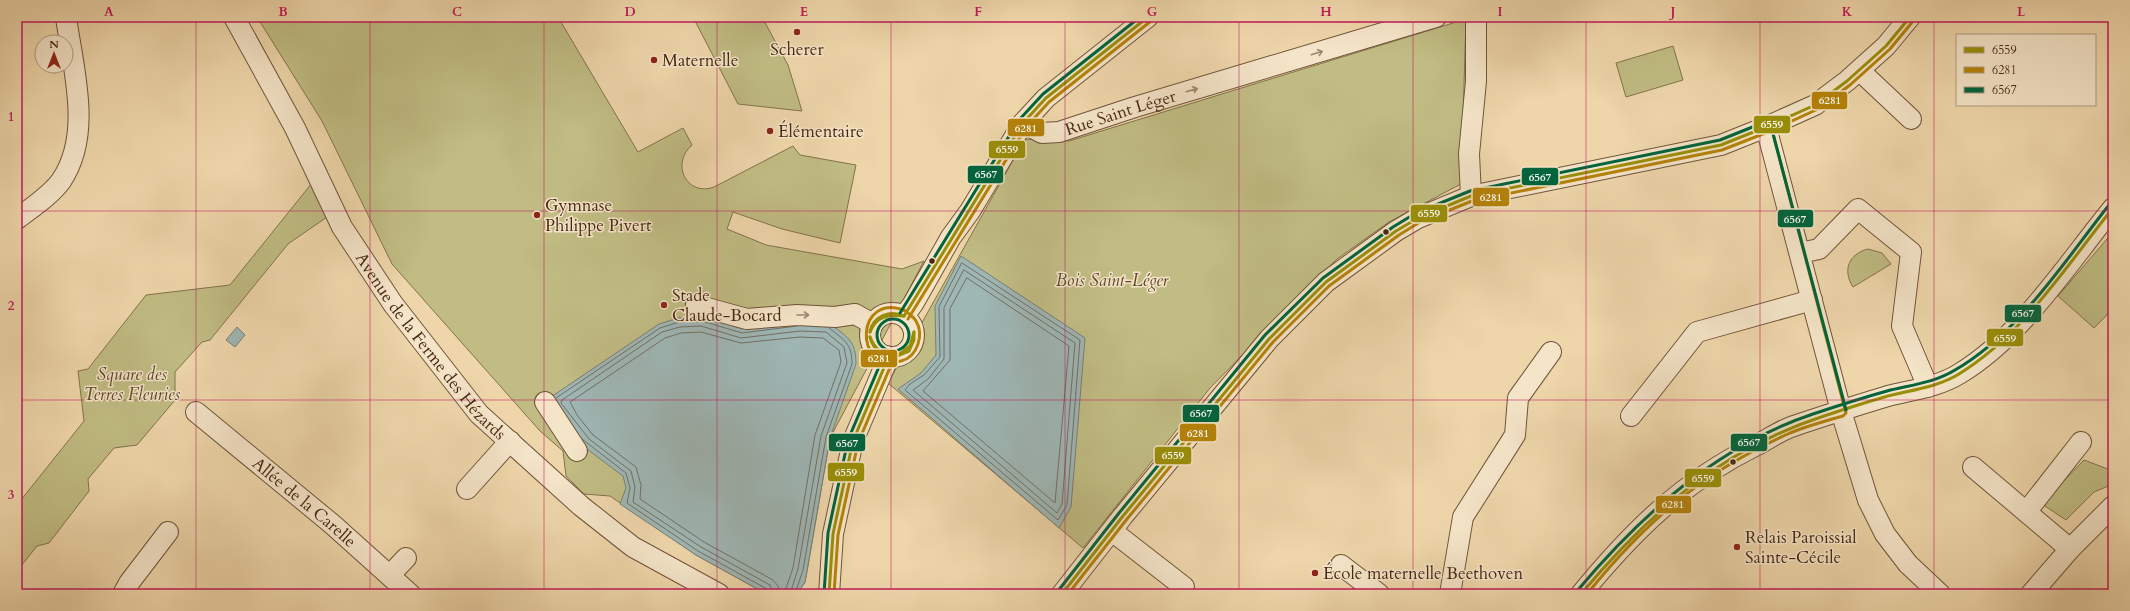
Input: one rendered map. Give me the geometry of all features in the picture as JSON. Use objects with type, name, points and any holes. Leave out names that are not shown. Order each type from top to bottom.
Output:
[{"type":"street","points":[[17,219],[50,193],[61,181],[78,139],[80,120],[66,17]]},
{"type":"street","name":"Avenue de la Ferme des Hézards","points":[[234,17],[295,128],[342,227],[393,304],[479,414],[581,506],[633,547],[719,594]]},
{"type":"street","points":[[904,316],[913,304],[950,237],[970,211],[1022,123],[1046,98],[1148,17]]},
{"type":"street","name":"Rue Saint Léger","points":[[1022,123],[1042,134],[1059,132],[1135,107],[1436,17]]},
{"type":"street","points":[[1471,196],[1469,154],[1478,44],[1476,17]]},
{"type":"street","points":[[1062,594],[1268,339],[1326,282],[1396,231],[1418,218],[1471,196],[1721,145],[1766,127],[1815,105],[1860,71],[1886,46],[1910,17]]},
{"type":"street","points":[[1860,71],[1911,120]]},
{"type":"street","points":[[1766,127],[1841,411],[1868,500],[1885,534],[1908,564],[1940,594]]},
{"type":"street","points":[[1581,594],[1615,552],[1654,513],[1686,487],[1723,462],[1789,428],[1841,411],[1928,387],[1957,375],[1995,347],[2033,308],[2113,208]]},
{"type":"street","points":[[1800,253],[1819,250],[1858,209],[1911,252],[1902,326],[1928,387]]},
{"type":"street","points":[[1631,416],[1697,332],[1812,300]]},
{"type":"street","points":[[696,305],[747,319],[797,315],[835,317],[855,314],[874,324]]},
{"type":"street","points":[[889,314],[904,316],[913,327],[914,341],[906,352],[900,356],[886,356],[880,354],[872,343],[870,337],[874,324],[882,316],[889,314]]},
{"type":"street","points":[[1450,594],[1463,517],[1515,435],[1518,398],[1550,352]]},
{"type":"street","points":[[829,594],[833,534],[853,441],[886,363],[886,356]]},
{"type":"street","points":[[545,402],[577,450]]},
{"type":"street","name":"Allée de la Carelle","points":[[196,412],[332,524],[410,594]]},
{"type":"street","points":[[467,489],[510,441]]},
{"type":"street","points":[[2027,511],[2081,442]]},
{"type":"street","points":[[1973,467],[2027,511],[2070,549]]},
{"type":"street","points":[[2031,594],[2070,549],[2113,506]]},
{"type":"street","points":[[1112,531],[1184,587]]},
{"type":"street","points":[[123,594],[129,583],[168,532]]},
{"type":"street","points":[[390,575],[406,558]]},
{"type":"street","points":[[1341,565],[1379,594]]},
{"type":"green space","name":"Stade Claude-Bocard","points":[[257,17],[558,17],[638,152],[683,128],[692,145],[682,161],[682,169],[689,183],[696,187],[704,189],[714,187],[793,146],[800,155],[856,165],[840,243],[782,229],[733,212],[727,229],[766,245],[902,269],[924,261],[830,438],[805,582],[797,594],[769,594],[761,591],[696,555],[610,496],[584,494],[566,476],[563,451],[540,431],[392,264],[322,121]]},
{"type":"green space","points":[[693,17],[762,17],[788,65],[802,111],[738,104]]},
{"type":"green space","name":"Bois Saint-Léger","points":[[1466,19],[1461,184],[1389,222],[1337,259],[1210,388],[1083,548],[888,383],[1025,139],[1069,141]]},
{"type":"green space","points":[[1673,46],[1683,80],[1626,97],[1616,63]]},
{"type":"green space","name":"Square des Terres Fleuries","points":[[312,183],[327,217],[288,244],[210,340],[202,342],[175,372],[175,400],[137,445],[114,448],[88,479],[89,491],[49,543],[37,546],[17,571],[17,505],[84,421],[78,371],[88,369],[146,295],[230,285]]},
{"type":"green space","points":[[2113,232],[2113,301],[2107,315],[2094,328],[2058,296]]},
{"type":"green space","points":[[1868,249],[1882,253],[1891,264],[1853,287],[1848,275],[1849,264],[1861,251]]},
{"type":"green space","points":[[2084,460],[2113,471],[2113,484],[2094,492],[2066,520],[2042,504]]},
{"type":"water","points":[[961,256],[1085,338],[1071,507],[1059,528],[898,389],[921,373],[936,355],[935,306]]},
{"type":"water","points":[[703,317],[742,329],[829,323],[849,340],[854,349],[856,364],[830,438],[805,582],[797,594],[769,594],[761,591],[696,555],[620,504],[626,488],[623,476],[583,446],[551,397],[659,324],[678,318]]},
{"type":"water","points":[[237,327],[245,335],[235,347],[226,340]]},
{"type":"transit line","name":"6567","points":[[900,313],[1019,120],[1043,94],[1140,17]]},
{"type":"transit line","name":"6559","points":[[904,316],[1023,123],[1046,98],[1148,17]]},
{"type":"transit line","name":"6559","points":[[1062,594],[1123,516],[1269,339],[1326,282],[1396,231],[1418,218],[1471,196],[1721,145],[1766,127],[1815,105],[1847,81],[1886,46],[1910,17]]},
{"type":"transit line","name":"6281","points":[[1068,594],[1127,519],[1273,342],[1329,286],[1399,235],[1420,222],[1472,201],[1722,150],[1768,132],[1818,109],[1850,85],[1890,49],[1914,20]]},
{"type":"transit line","name":"6281","points":[[908,319],[1027,126],[1049,102],[1151,21]]},
{"type":"transit line","name":"6567","points":[[1058,591],[1119,513],[1265,335],[1323,278],[1393,227],[1416,213],[1470,191],[1720,140],[1765,122],[1771,126],[1846,410]]},
{"type":"transit line","name":"6281","points":[[1587,594],[1609,568],[1654,521],[1678,500],[1704,481],[1730,464],[1790,433],[1843,416],[1846,413],[1771,126]]},
{"type":"transit line","name":"6567","points":[[1577,591],[1627,536],[1654,510],[1713,464],[1745,444],[1778,428],[1813,414],[1850,402],[1939,378],[1955,370],[1978,354],[2000,336],[2039,295],[2109,205]]},
{"type":"transit line","name":"6559","points":[[1581,594],[1606,565],[1660,511],[1689,487],[1752,446],[1787,430],[1824,416],[1888,396],[1925,388],[1942,382],[1959,374],[1982,358],[2004,339],[2043,298],[2113,208]]},
{"type":"transit line","name":"6281","points":[[906,311],[889,308],[877,312],[870,321],[866,333],[868,345],[874,355],[885,361],[901,361],[912,355],[918,344],[919,332],[915,320],[907,312]]},
{"type":"transit line","name":"6559","points":[[870,332],[872,326],[878,318],[888,314],[899,314],[904,316]]},
{"type":"transit line","name":"6559","points":[[870,332],[876,322],[883,317],[893,315],[904,316]]},
{"type":"transit line","name":"6567","points":[[890,319],[896,319],[906,326],[909,335],[908,341],[902,348],[896,351],[890,351],[880,344],[877,338],[877,332],[884,322],[890,319]]},
{"type":"transit line","name":"6559","points":[[897,356],[909,351],[914,340],[914,332]]},
{"type":"transit line","name":"6559","points":[[897,356],[910,346],[914,332]]},
{"type":"transit line","name":"6559","points":[[870,337],[877,349],[888,355],[897,356]]},
{"type":"transit line","name":"6559","points":[[870,337],[874,346],[880,352],[897,356]]},
{"type":"transit line","name":"6567","points":[[824,594],[828,533],[848,440],[881,362],[881,356]]},
{"type":"transit line","name":"6559","points":[[829,594],[833,534],[853,441],[886,363],[886,356]]},
{"type":"transit line","name":"6281","points":[[834,594],[838,535],[858,443],[891,365],[891,356]]},
{"type":"place","name":"Scherer","points":[[797,32]]},
{"type":"place","name":"Maternelle","points":[[654,60]]},
{"type":"place","name":"Élémentaire","points":[[770,131]]},
{"type":"place","name":"Gymnase Philippe Pivert","points":[[537,215]]},
{"type":"place","name":"Stade Claude-Bocard","points":[[664,305]]},
{"type":"place","name":"Relais Paroissial Sainte-Cécile","points":[[1737,547]]},
{"type":"place","name":"École maternelle Beethoven","points":[[1315,573]]}]
